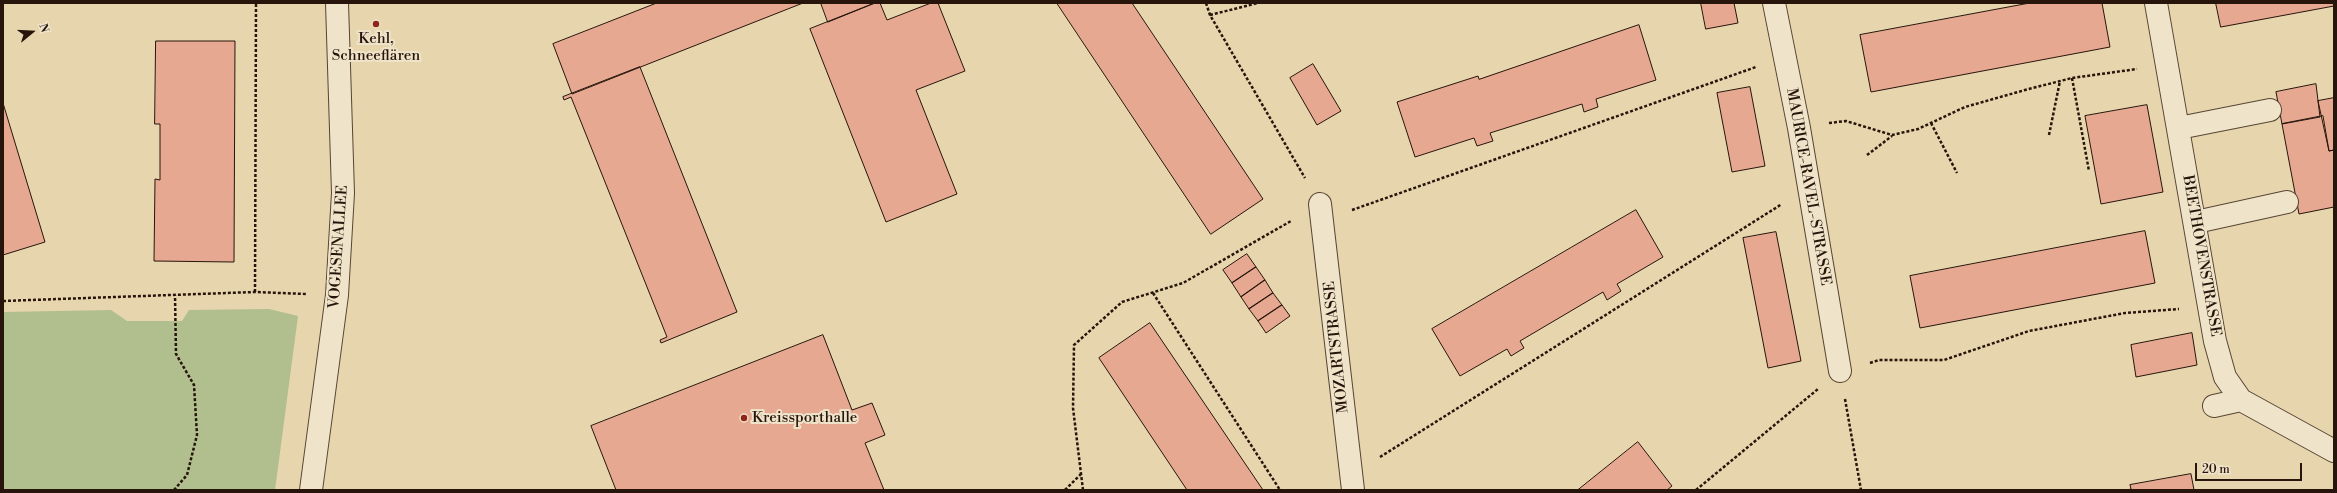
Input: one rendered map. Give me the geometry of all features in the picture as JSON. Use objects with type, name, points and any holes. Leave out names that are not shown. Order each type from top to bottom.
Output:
[{"type":"street","name":"VOGESENALLEE","points":[[311,490],[337,295],[344,192],[337,3]]},
{"type":"street","name":"MAURICE-RAVEL-STRASSE","points":[[1774,3],[1799,128],[1840,371]]},
{"type":"street","name":"BEETHOVENSTRASSE","points":[[2156,3],[2180,128],[2215,341],[2225,377],[2241,400],[2334,451]]},
{"type":"street","points":[[2180,128],[2270,110]]},
{"type":"street","points":[[2196,222],[2287,202]]},
{"type":"street","name":"MOZARTSTRASSE","points":[[1322,212],[1352,482]]},
{"type":"street","points":[[2214,406],[2241,400]]},
{"type":"path","points":[[255,292],[256,3]]},
{"type":"path","points":[[1206,3],[1210,15],[1322,212]]},
{"type":"path","points":[[1210,15],[1258,3]]},
{"type":"path","points":[[1083,490],[1073,408],[1074,345],[1122,302],[1183,283],[1322,212],[1785,56]]},
{"type":"path","points":[[1868,155],[1892,135],[1918,129],[1965,107],[2072,78],[2168,65]]},
{"type":"path","points":[[2072,78],[2089,171]]},
{"type":"path","points":[[2049,135],[2060,81]]},
{"type":"path","points":[[1799,128],[1846,120],[1892,135]]},
{"type":"path","points":[[1931,123],[1957,173]]},
{"type":"path","points":[[1352,482],[1808,188]]},
{"type":"path","points":[[3,301],[255,292],[337,295]]},
{"type":"path","points":[[1153,293],[1280,490]]},
{"type":"path","points":[[174,490],[186,475],[197,434],[194,385],[176,354],[175,295]]},
{"type":"path","points":[[1696,490],[1840,371],[1879,360],[1944,360],[2029,331],[2125,313],[2210,306]]},
{"type":"path","points":[[1840,371],[1861,490]]},
{"type":"path","points":[[1065,490],[1081,474]]},
{"type":"green space","points":[[269,309],[298,316],[275,490],[3,490],[3,312],[111,310],[127,321],[182,321],[189,310]]},
{"type":"building","points":[[657,3],[803,3],[572,94],[553,44]]},
{"type":"building","points":[[821,3],[875,3],[828,22]]},
{"type":"building","points":[[875,3],[880,3],[887,20],[931,3],[938,3],[965,71],[916,90],[957,194],[886,222],[810,29]]},
{"type":"building","points":[[1057,3],[1132,3],[1263,199],[1211,234]]},
{"type":"building","points":[[1701,3],[1734,3],[1738,23],[1706,29]]},
{"type":"building","points":[[2030,3],[2102,3],[2110,47],[1871,92],[1860,35]]},
{"type":"building","points":[[2216,3],[2334,3],[2334,6],[2221,27]]},
{"type":"building","points":[[1639,25],[1656,80],[1596,99],[1598,107],[1584,112],[1582,104],[1490,133],[1493,141],[1477,146],[1474,138],[1415,157],[1397,102],[1478,76],[1479,79]]},
{"type":"building","points":[[156,41],[235,41],[234,262],[154,261],[155,179],[160,180],[160,124],[155,124]]},
{"type":"building","points":[[1313,64],[1341,111],[1317,125],[1290,78]]},
{"type":"building","points":[[640,67],[737,312],[661,343],[660,340],[667,337],[571,97],[564,100],[563,97]]},
{"type":"building","points":[[2316,84],[2320,117],[2282,124],[2276,92]]},
{"type":"building","points":[[1750,87],[1765,166],[1732,172],[1717,93]]},
{"type":"building","points":[[2334,98],[2334,150],[2329,151],[2318,101]]},
{"type":"building","points":[[3,103],[45,242],[3,255]]},
{"type":"building","points":[[2147,105],[2163,192],[2101,204],[2085,116]]},
{"type":"building","points":[[2323,116],[2329,151],[2334,150],[2334,207],[2299,214],[2282,124]]},
{"type":"building","points":[[1636,210],[1663,257],[1617,284],[1621,291],[1607,300],[1603,292],[1520,341],[1524,348],[1511,356],[1507,349],[1460,376],[1432,329]]},
{"type":"building","points":[[2145,231],[2155,283],[1920,328],[1910,276]]},
{"type":"building","points":[[1776,232],[1801,361],[1768,368],[1743,238]]},
{"type":"building","points":[[1247,254],[1256,267],[1232,283],[1223,270]]},
{"type":"building","points":[[1256,267],[1265,280],[1241,297],[1232,283]]},
{"type":"building","points":[[1265,280],[1273,293],[1249,309],[1241,297]]},
{"type":"building","points":[[1273,293],[1282,305],[1258,321],[1249,309]]},
{"type":"building","points":[[1282,305],[1290,316],[1266,333],[1258,321]]},
{"type":"building","points":[[1150,323],[1263,490],[1187,490],[1099,358]]},
{"type":"building","points":[[2192,333],[2197,365],[2136,377],[2131,345]]},
{"type":"building","name":"Kreissporthalle","points":[[823,335],[852,410],[872,403],[885,435],[865,443],[884,490],[616,490],[591,426]]},
{"type":"building","points":[[1638,442],[1672,486],[1667,490],[1578,490]]},
{"type":"building","points":[[2191,474],[2194,490],[2127,490],[2131,489],[2130,485]]},
{"type":"place","name":"Kehl, Schneeflären","points":[[376,24]]},
{"type":"place","name":"Kreissporthalle","points":[[744,418]]}]
